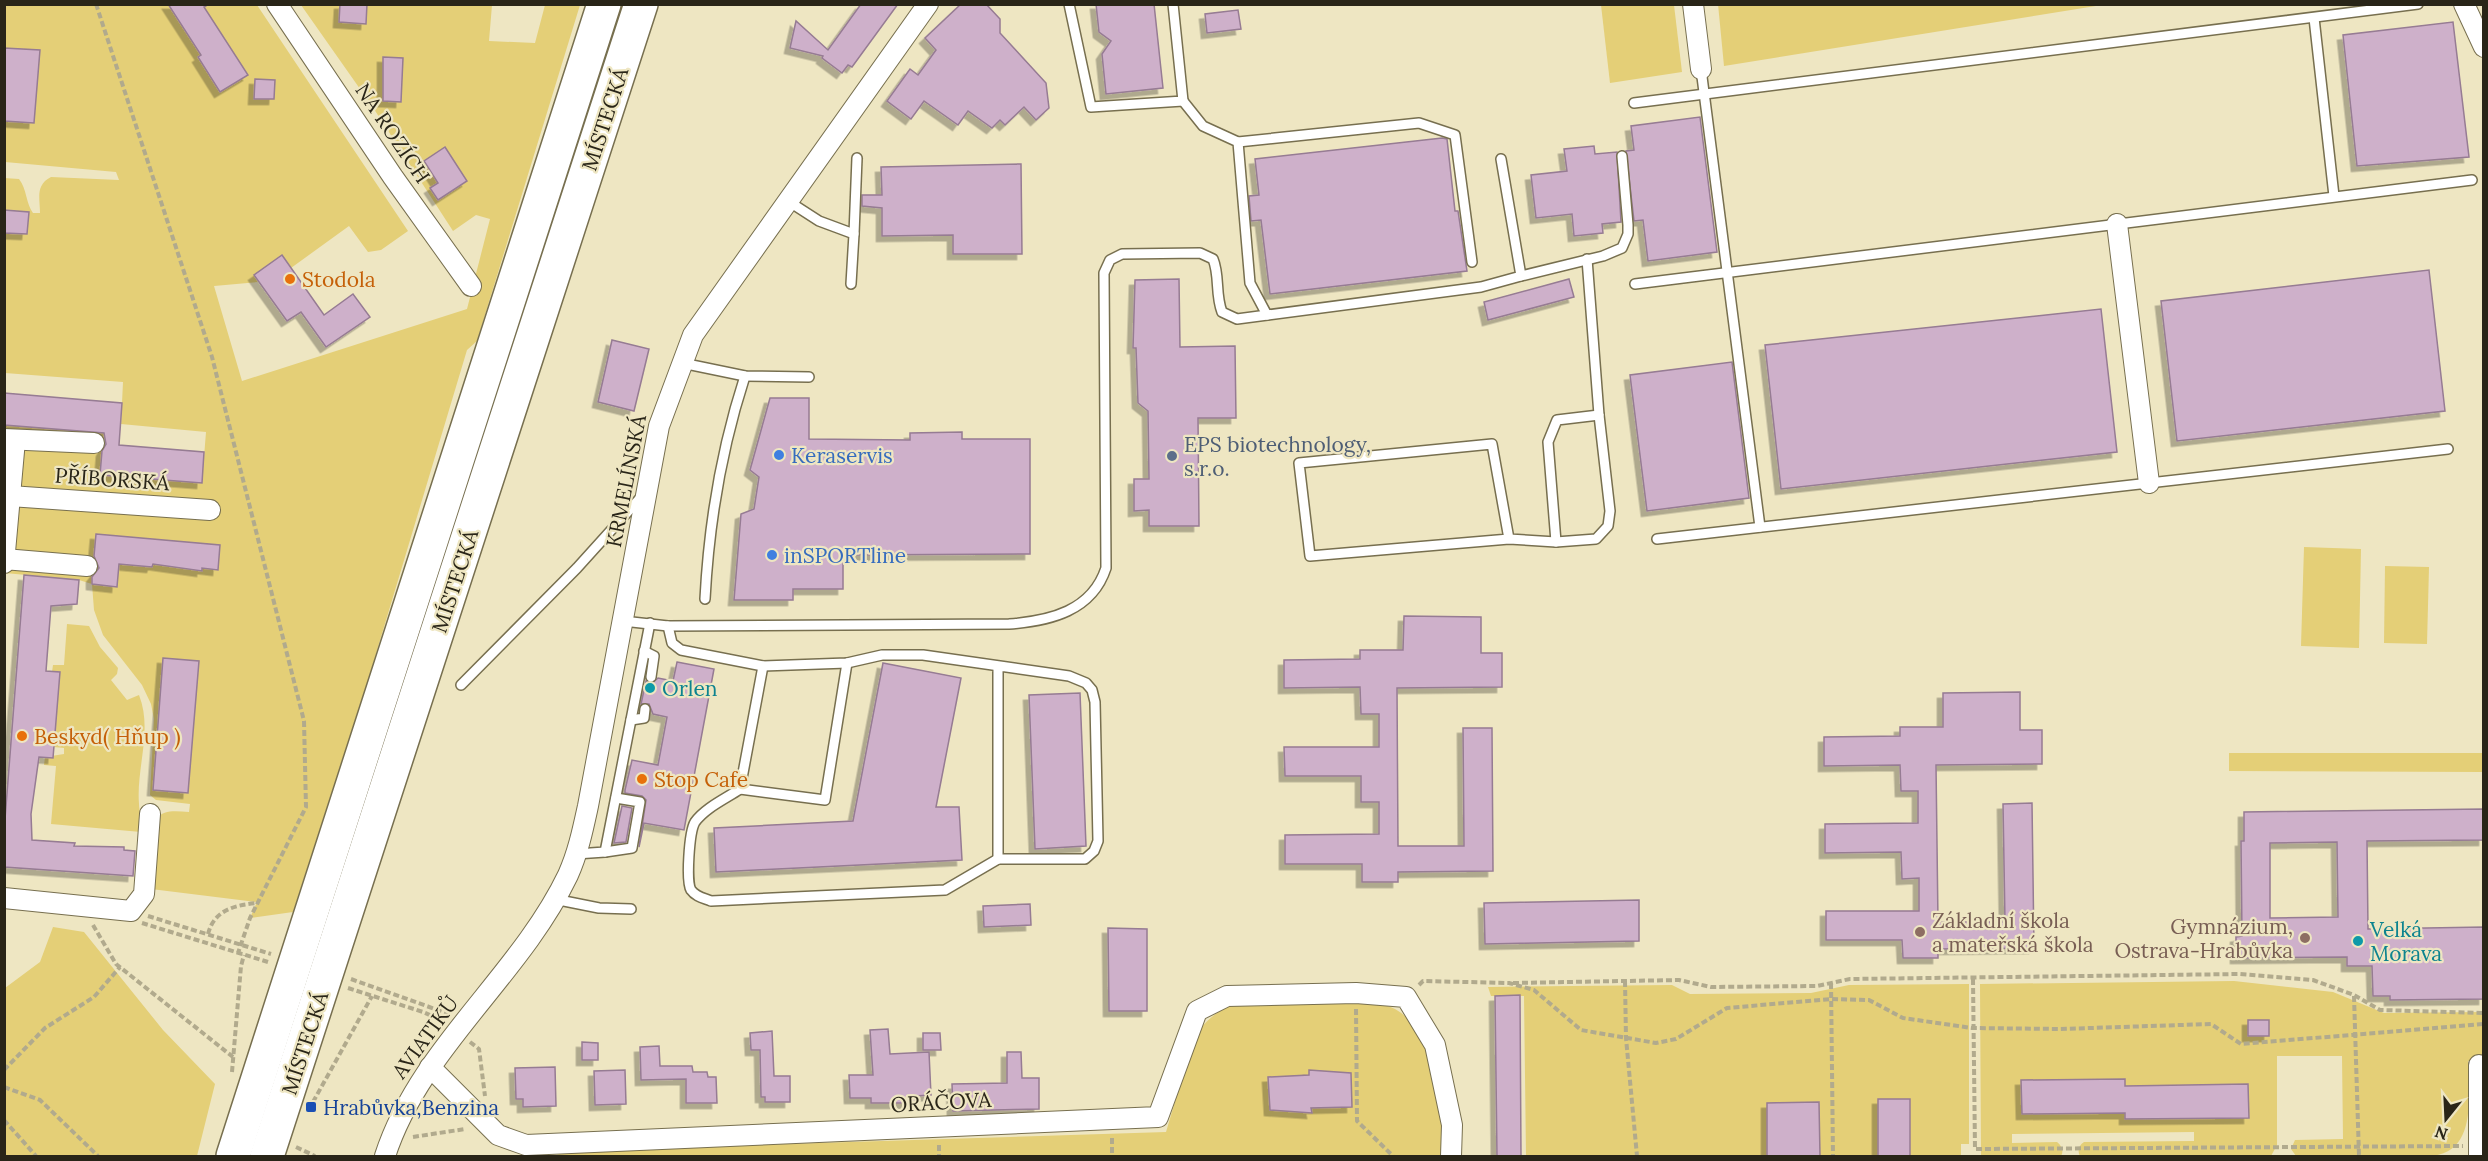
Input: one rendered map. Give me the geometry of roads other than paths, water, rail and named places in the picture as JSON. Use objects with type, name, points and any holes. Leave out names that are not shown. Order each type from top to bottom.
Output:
[{"type":"highway","name":"MÍSTECKÁ","points":[[233,1156],[604,4]]},
{"type":"highway","name":"MÍSTECKÁ","points":[[282,1152],[641,4]]},
{"type":"street","name":"NA ROZÍCH","points":[[277,4],[393,177],[471,286]]},
{"type":"street","name":"KRMELÍNSKÁ","points":[[518,953],[554,899],[576,854],[588,806],[659,426],[693,335],[928,4]]},
{"type":"street","points":[[1693,4],[1701,69]]},
{"type":"street","points":[[2464,4],[2484,47]]},
{"type":"street","points":[[2116,224],[2149,483]]},
{"type":"street","points":[[10,439],[10,496],[5,560],[87,566]]},
{"type":"street","name":"PŘÍBORSKÁ","points":[[10,439],[94,444]]},
{"type":"street","name":"PŘÍBORSKÁ","points":[[10,496],[210,510]]},
{"type":"street","points":[[4,898],[131,911],[144,894],[150,814]]},
{"type":"street","name":"AVIATIKŮ","points":[[385,1156],[405,1106],[430,1067],[450,1027],[518,953]]},
{"type":"street","name":"ORÁČOVA","points":[[430,1067],[475,1124],[527,1151],[1158,1117],[1197,1011],[1227,996],[1356,993],[1406,997],[1435,1045],[1452,1125],[1451,1156]]},
{"type":"street","points":[[2479,1065],[2479,1151]]},
{"type":"lane","points":[[1069,4],[1091,107],[1183,101]]},
{"type":"lane","points":[[1173,4],[1183,101],[1203,126],[1238,142],[1419,123],[1455,135],[1472,262]]},
{"type":"lane","points":[[1634,103],[2418,4]]},
{"type":"lane","points":[[2314,18],[2334,196]]},
{"type":"lane","points":[[1701,69],[1760,527]]},
{"type":"lane","points":[[1238,142],[1250,283],[1267,315]]},
{"type":"lane","points":[[623,621],[668,626],[1009,624],[1033,622],[1072,611],[1095,591],[1106,568],[1104,273],[1110,260],[1122,254],[1200,253],[1213,259],[1217,269],[1216,297],[1222,312],[1237,320],[1481,287],[1615,252],[1625,243],[1628,225],[1622,156]]},
{"type":"lane","points":[[851,284],[857,158]]},
{"type":"lane","points":[[1501,159],[1521,276]]},
{"type":"lane","points":[[1635,284],[2472,180]]},
{"type":"lane","points":[[788,201],[819,221],[854,234]]},
{"type":"lane","points":[[1509,539],[1492,444],[1299,463],[1310,556],[1509,539],[1556,542],[1596,539],[1608,526],[1610,511],[1599,415],[1587,259]]},
{"type":"lane","points":[[682,363],[745,376],[809,377]]},
{"type":"lane","points":[[705,599],[708,542],[716,486],[725,443],[745,376]]},
{"type":"lane","points":[[1556,542],[1548,442],[1551,432],[1557,420],[1599,415]]},
{"type":"lane","points":[[1657,539],[2448,449]]},
{"type":"lane","points":[[461,685],[576,568],[648,490]]},
{"type":"lane","points":[[605,852],[650,623]]},
{"type":"lane","points":[[668,626],[672,643],[681,650],[764,666],[847,663],[882,656],[923,655],[1069,675],[1086,682],[1092,690],[1098,841],[1094,851],[1085,859],[998,860],[945,890],[711,901],[696,896],[689,888],[690,838],[694,824],[702,814],[740,789],[825,800],[847,663]]},
{"type":"lane","points":[[644,651],[654,656],[651,677]]},
{"type":"lane","points":[[740,789],[764,666]]},
{"type":"lane","points":[[998,666],[998,860]]},
{"type":"lane","points":[[631,720],[644,718],[645,709]]},
{"type":"lane","points":[[576,854],[632,848],[640,802],[616,798]]},
{"type":"lane","points":[[554,899],[599,908],[631,909]]},
{"type":"place","name":"Stodola","points":[[290,279]]},
{"type":"place","name":"Keraservis","points":[[779,455]]},
{"type":"place","name":"EPS biotechnology, s.r.o.","points":[[1172,456]]},
{"type":"place","name":"inSPORTline","points":[[772,555]]},
{"type":"place","name":"Orlen","points":[[650,688]]},
{"type":"place","name":"Beskyd( Hňup )","points":[[22,736]]},
{"type":"place","name":"Stop Cafe","points":[[642,779]]},
{"type":"place","name":"Základní škola a mateřská škola","points":[[1920,932]]},
{"type":"place","name":"Gymnázium, Ostrava-Hrabůvka","points":[[2305,938]]},
{"type":"place","name":"Velká Morava","points":[[2358,941]]},
{"type":"place","name":"Hrabůvka,Benzina","points":[[311,1107]]}]
